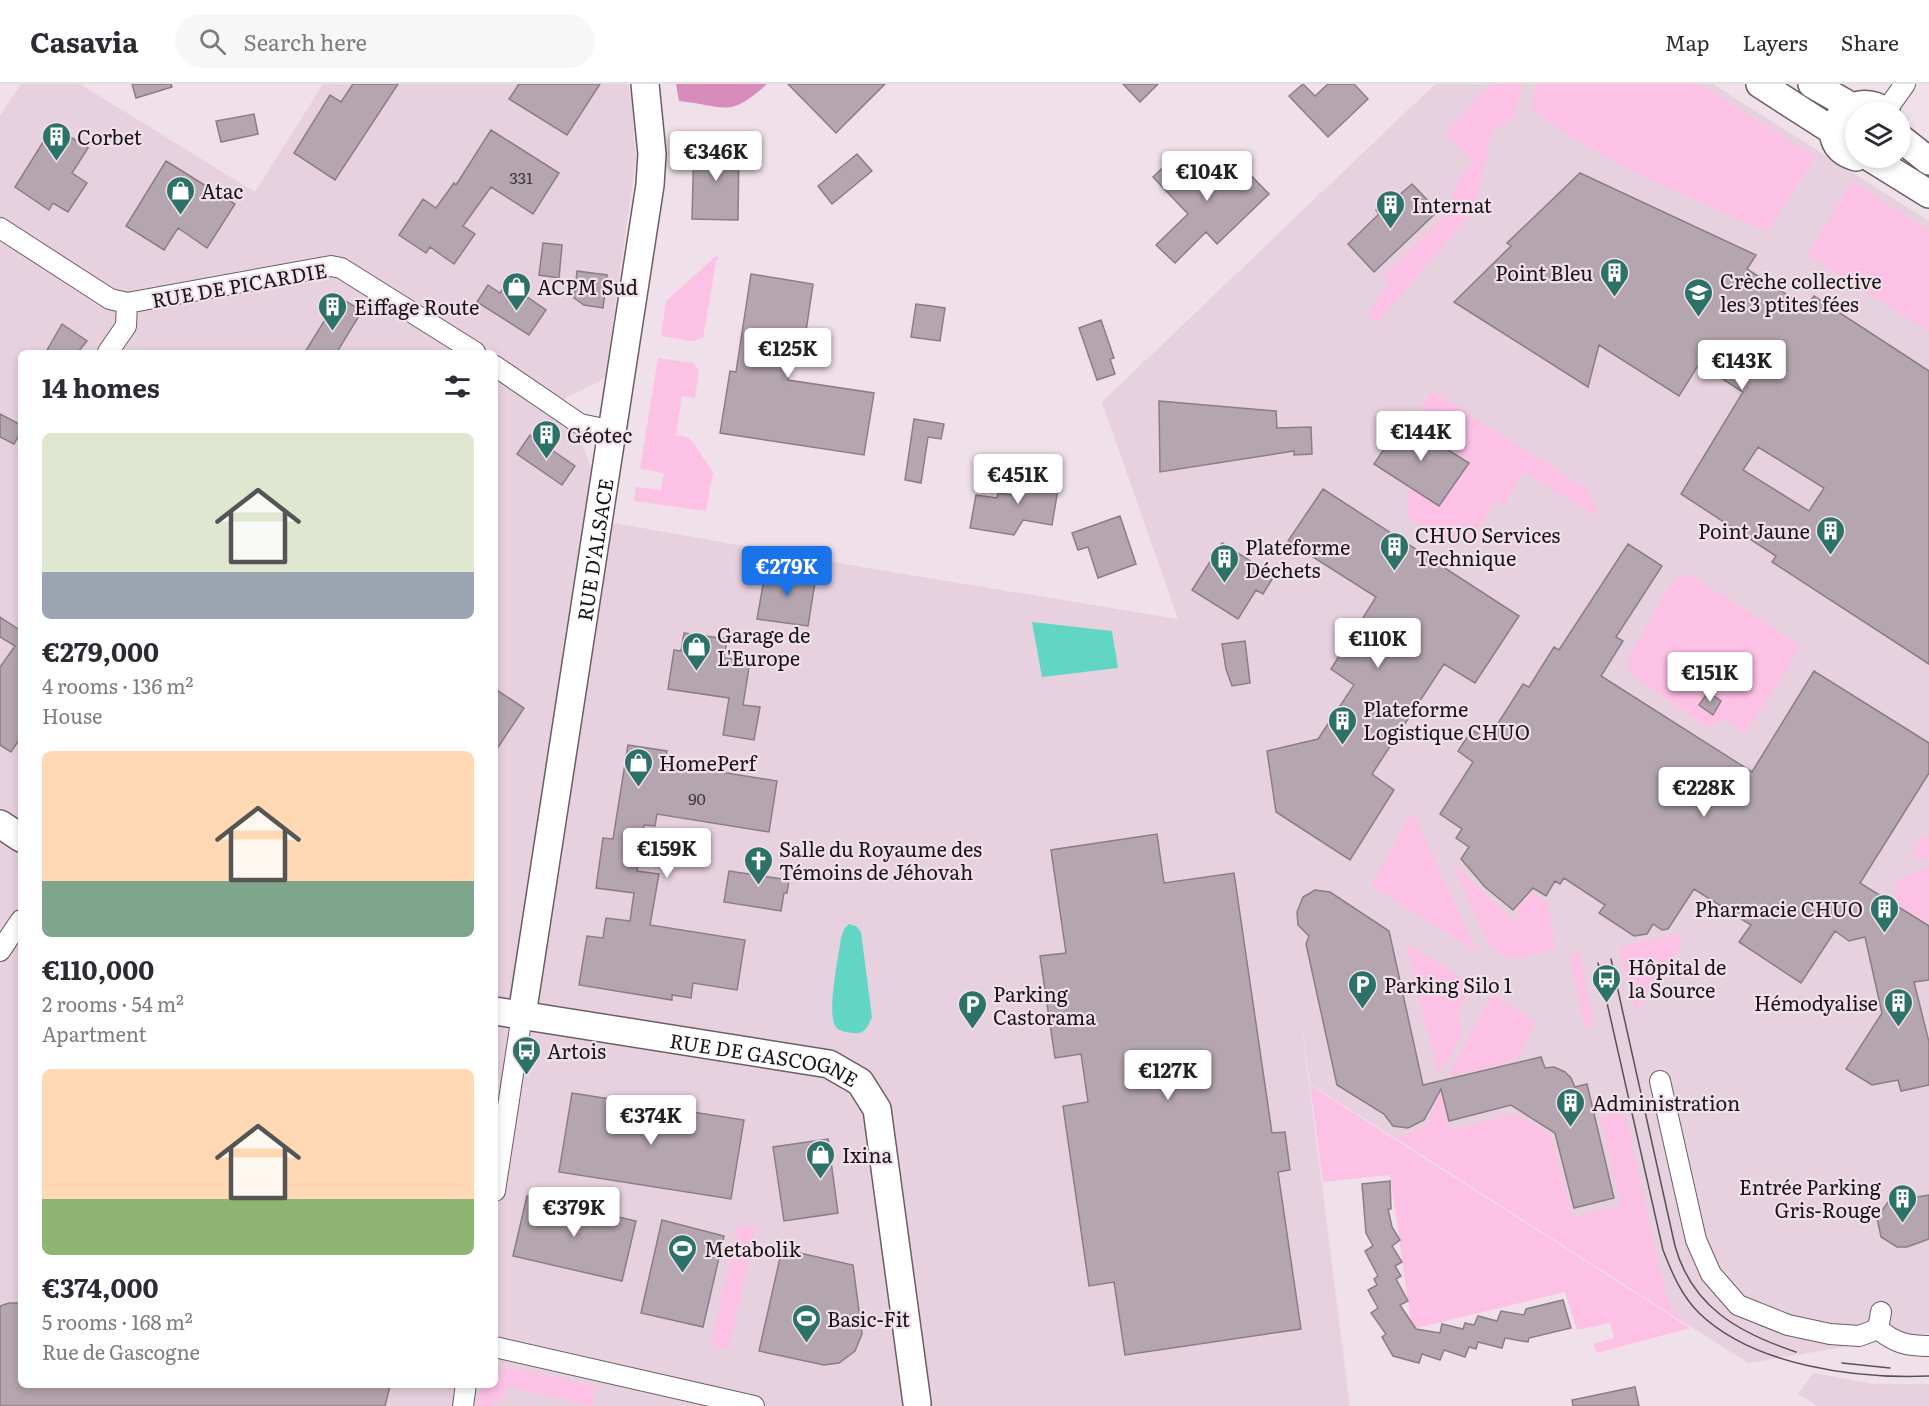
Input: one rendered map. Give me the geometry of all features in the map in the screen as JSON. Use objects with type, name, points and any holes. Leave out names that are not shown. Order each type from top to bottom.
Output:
[{"type":"street","name":"RUE D'ALSACE","points":[[522,1015],[650,185],[652,154],[645,84]]},
{"type":"street","points":[[1760,84],[1833,131]]},
{"type":"street","points":[[1812,84],[1845,103]]},
{"type":"street","points":[[1892,102],[1905,84]]},
{"type":"street","points":[[1845,106],[1836,115],[1833,131],[1838,146],[1845,150]]},
{"type":"street","points":[[1911,147],[1929,161]]},
{"type":"street","points":[[1887,168],[1929,194]]},
{"type":"street","name":"RUE DE PICARDIE","points":[[0,228],[110,299],[127,303],[331,266],[351,272],[472,350]]},
{"type":"street","points":[[109,350],[126,326],[127,303]]},
{"type":"street","points":[[498,368],[580,424],[613,430]]},
{"type":"street","points":[[0,824],[18,836]]},
{"type":"street","points":[[0,951],[18,924]]},
{"type":"street","name":"RUE DE GASCOGNE","points":[[498,1011],[829,1064],[860,1082],[877,1109],[917,1405]]},
{"type":"street","points":[[498,1171],[522,1015]]},
{"type":"street","points":[[1660,1081],[1694,1232],[1711,1274],[1738,1305],[1788,1325],[1830,1334],[1859,1335],[1880,1321],[1893,1342],[1929,1346]]},
{"type":"street","points":[[498,1348],[754,1406]]},
{"type":"street","points":[[463,1406],[465,1388]]},
{"type":"shaded area","points":[[21,84],[80,84],[255,192],[323,84],[628,84],[632,103],[636,160],[605,378],[565,398],[593,473],[586,518],[874,569],[1178,619],[1102,402],[1435,84],[1713,84],[1929,221],[1929,1333],[1748,1363],[1310,1084],[1299,1005],[1350,1406],[0,1406],[0,115]]},
{"type":"shaded area","points":[[676,84],[767,84],[743,102],[726,108],[679,101]]},
{"type":"shaded area","points":[[1492,84],[1522,84],[1513,119],[1492,131],[1475,208],[1377,323],[1367,315],[1389,284],[1383,275],[1446,215],[1458,180],[1474,161],[1445,133]]},
{"type":"shaded area","points":[[1536,84],[1699,84],[1815,157],[1767,232],[1645,177],[1585,145],[1531,108]]},
{"type":"shaded area","points":[[1852,181],[1929,231],[1929,332],[1808,255]]},
{"type":"shaded area","points":[[716,256],[719,257],[716,262],[703,338],[692,341],[661,336],[666,301]]},
{"type":"shaded area","points":[[658,358],[693,363],[699,370],[695,398],[682,396],[676,435],[690,438],[713,472],[706,511],[634,501],[636,487],[661,490],[664,473],[640,469]]},
{"type":"shaded area","points":[[1432,391],[1588,490],[1596,506],[1597,517],[1524,472],[1504,505],[1495,500],[1470,543],[1458,536],[1451,546],[1408,518],[1409,486],[1439,506],[1470,462],[1439,442],[1440,440],[1431,434],[1433,429],[1416,418]]},
{"type":"shaded area","points":[[1684,574],[1697,579],[1800,645],[1798,652],[1745,733],[1725,719],[1707,727],[1632,675],[1629,669],[1628,661],[1631,652],[1674,580]]},
{"type":"shaded area","points":[[1032,622],[1112,631],[1118,668],[1042,677]]},
{"type":"shaded area","points":[[1413,812],[1477,952],[1371,885]]},
{"type":"shaded area","points":[[1929,836],[1929,859],[1924,862],[1912,855],[1921,838]]},
{"type":"shaded area","points":[[1452,862],[1514,921],[1520,918],[1516,911],[1533,892],[1548,903],[1556,949],[1520,958],[1500,955],[1488,944]]},
{"type":"shaded area","points":[[1929,866],[1929,922],[1927,923],[1891,899],[1897,894],[1895,882]]},
{"type":"shaded area","points":[[849,924],[856,926],[861,932],[872,1017],[866,1029],[860,1033],[844,1032],[836,1027],[833,1020],[834,984],[841,938],[844,929]]},
{"type":"shaded area","points":[[1681,933],[1681,946],[1635,1012],[1619,947]]},
{"type":"shaded area","points":[[1406,943],[1472,984],[1457,1014],[1462,1038],[1438,1074]]},
{"type":"shaded area","points":[[1579,952],[1594,1021],[1588,1029],[1585,1026],[1569,955]]},
{"type":"shaded area","points":[[1492,994],[1536,1022],[1515,1061],[1448,1076]]},
{"type":"shaded area","points":[[1310,1085],[1690,1328],[1597,1353],[1593,1344],[1614,1338],[1610,1323],[1577,1330],[1565,1292],[1412,1329],[1390,1175],[1323,1182]]},
{"type":"shaded area","points":[[1439,1087],[1450,1130],[1515,1114],[1551,1135],[1573,1217],[1621,1206],[1600,1117],[1625,1112],[1666,1297],[1674,1312],[1689,1326],[1396,1138],[1417,1130],[1430,1119]]},
{"type":"shaded area","points":[[740,1225],[754,1227],[755,1232],[729,1349],[726,1350],[711,1344],[737,1228]]},
{"type":"shaded area","points":[[504,1368],[515,1368],[595,1386],[592,1406],[507,1386],[504,1399],[494,1400],[490,1406],[476,1406],[481,1388],[498,1388],[498,1371]]},
{"type":"shaded area","points":[[1813,1373],[1874,1384],[1929,1384],[1929,1406],[1817,1406],[1798,1394]]},
{"type":"building","points":[[132,84],[171,84],[172,87],[136,98]]},
{"type":"building","points":[[353,84],[398,84],[335,180],[294,153],[330,95],[341,102]]},
{"type":"building","points":[[519,84],[600,84],[567,135],[509,99]]},
{"type":"building","points":[[788,84],[885,84],[836,133]]},
{"type":"building","points":[[1123,84],[1158,84],[1140,102]]},
{"type":"building","points":[[1303,84],[1315,96],[1328,84],[1354,84],[1368,99],[1328,137],[1289,96]]},
{"type":"building","points":[[254,114],[258,134],[221,142],[216,121]]},
{"type":"building","name":"Corbet","points":[[53,126],[88,148],[72,173],[87,183],[68,212],[53,203],[49,210],[15,187]]},
{"type":"building","points":[[491,130],[559,173],[533,214],[491,187],[463,226],[475,234],[454,264],[430,247],[426,253],[399,235],[423,199],[436,208],[454,183],[456,185]]},
{"type":"building","points":[[694,144],[739,145],[738,220],[692,219]]},
{"type":"building","points":[[857,154],[872,171],[832,204],[818,186]]},
{"type":"building","points":[[1175,156],[1197,178],[1215,160],[1223,169],[1234,158],[1269,194],[1217,244],[1206,232],[1175,263],[1156,245],[1188,214],[1153,177]]},
{"type":"building","name":"Atac","points":[[166,161],[235,204],[207,248],[178,228],[164,250],[126,226]]},
{"type":"building","points":[[1580,173],[1756,255],[1747,269],[1806,307],[1814,296],[1929,371],[1929,664],[1772,562],[1776,556],[1681,494],[1743,392],[1699,364],[1679,396],[1599,345],[1588,387],[1454,302],[1511,246],[1507,243]],"holes":[[[1758,447],[1824,488],[1809,511],[1743,470]]]},
{"type":"building","name":"Internat","points":[[1412,184],[1438,211],[1374,272],[1348,244],[1379,214],[1376,210],[1386,201],[1389,204]]},
{"type":"building","points":[[543,243],[562,245],[559,278],[539,275]]},
{"type":"building","points":[[577,271],[607,275],[603,308],[584,305],[574,298]]},
{"type":"building","points":[[751,274],[813,284],[804,345],[794,344],[788,380],[874,393],[864,455],[720,433],[730,371],[736,372]]},
{"type":"building","points":[[507,283],[546,310],[529,335],[477,302],[488,285],[500,293]]},
{"type":"building","name":"Eiffage Route","points":[[339,297],[362,311],[338,350],[306,350]]},
{"type":"building","points":[[916,304],[945,308],[940,341],[911,337]]},
{"type":"building","points":[[1101,320],[1114,358],[1110,359],[1115,374],[1097,380],[1079,328]]},
{"type":"building","points":[[62,324],[87,341],[80,350],[47,350]]},
{"type":"building","points":[[1159,401],[1276,411],[1277,428],[1311,427],[1312,454],[1294,455],[1294,451],[1160,472]]},
{"type":"building","points":[[0,414],[18,423],[18,437],[14,444],[0,437]]},
{"type":"building","points":[[914,419],[944,424],[941,439],[928,437],[921,483],[905,480]]},
{"type":"building","points":[[1404,419],[1413,424],[1416,420],[1432,430],[1429,434],[1439,440],[1437,443],[1469,463],[1439,506],[1374,464]]},
{"type":"building","name":"Géotec","points":[[530,435],[575,466],[562,485],[517,454]]},
{"type":"building","points":[[1017,470],[1060,477],[1052,525],[1023,520],[1014,535],[970,528],[976,495],[997,498],[998,493],[1013,495]]},
{"type":"building","points":[[1323,489],[1519,616],[1475,683],[1444,664],[1372,774],[1394,790],[1350,860],[1276,812],[1267,751],[1318,739],[1354,685],[1331,669],[1376,597],[1288,541]]},
{"type":"building","points":[[1120,516],[1136,564],[1098,578],[1088,547],[1078,550],[1072,533]]},
{"type":"building","name":"Plateforme Déchets","points":[[1222,543],[1274,576],[1263,594],[1256,590],[1238,619],[1192,590]]},
{"type":"building","points":[[1628,544],[1662,566],[1616,637],[1623,641],[1601,676],[1752,772],[1814,671],[1929,743],[1929,773],[1860,883],[1929,926],[1929,980],[1914,982],[1929,1042],[1929,1085],[1901,1091],[1898,1080],[1872,1085],[1846,1069],[1882,1013],[1865,937],[1849,941],[1835,931],[1801,983],[1739,942],[1751,925],[1694,889],[1668,929],[1662,930],[1653,924],[1647,934],[1634,936],[1599,913],[1605,905],[1564,878],[1560,884],[1555,881],[1546,896],[1533,888],[1513,910],[1485,887],[1461,859],[1469,847],[1456,838],[1462,829],[1440,814],[1473,762],[1458,751],[1472,730],[1488,739],[1523,684],[1529,687],[1554,647],[1559,650]]},
{"type":"building","points":[[766,568],[816,576],[808,626],[757,619]]},
{"type":"building","points":[[0,617],[18,629],[18,742],[11,752],[0,745],[0,667],[15,646],[0,637]]},
{"type":"building","points":[[684,633],[727,639],[724,658],[750,661],[743,705],[760,707],[754,740],[723,735],[729,698],[668,689],[674,650],[681,651]]},
{"type":"building","points":[[1245,641],[1250,683],[1232,686],[1226,669],[1222,644]]},
{"type":"building","points":[[498,691],[524,708],[498,747]]},
{"type":"building","points":[[1708,692],[1721,701],[1713,715],[1699,705]]},
{"type":"building","points":[[628,745],[667,751],[665,763],[777,781],[769,832],[657,814],[655,826],[644,825],[637,871],[659,874],[650,925],[745,940],[737,990],[693,983],[691,998],[672,995],[672,1000],[579,985],[587,936],[603,938],[606,918],[630,921],[634,893],[596,888],[603,838],[613,839]]},
{"type":"building","points":[[1157,834],[1164,883],[1234,873],[1272,1133],[1285,1132],[1290,1170],[1278,1172],[1301,1329],[1125,1355],[1114,1282],[1089,1286],[1063,1106],[1088,1102],[1081,1054],[1055,1058],[1040,956],[1066,953],[1051,850]]},
{"type":"building","name":"Salle du Royaume des Témoins de Jéhovah","points":[[729,871],[789,880],[781,911],[724,902]]},
{"type":"building","name":"Parking Silo 1","points":[[1315,890],[1330,892],[1389,931],[1423,1085],[1541,1057],[1545,1068],[1554,1067],[1565,1072],[1575,1087],[1587,1084],[1614,1198],[1574,1208],[1555,1133],[1511,1105],[1449,1121],[1441,1089],[1424,1120],[1408,1128],[1393,1126],[1384,1114],[1337,1085],[1306,944],[1309,936],[1298,925],[1297,912],[1303,897]]},
{"type":"building","points":[[572,1093],[744,1120],[731,1199],[559,1172]]},
{"type":"building","points":[[828,1139],[838,1213],[784,1221],[773,1147]]},
{"type":"building","points":[[1390,1181],[1391,1209],[1388,1209],[1392,1227],[1400,1240],[1392,1246],[1402,1262],[1395,1266],[1401,1276],[1396,1279],[1408,1301],[1400,1305],[1416,1329],[1440,1333],[1442,1324],[1463,1329],[1465,1323],[1474,1325],[1478,1316],[1497,1321],[1501,1311],[1524,1315],[1526,1309],[1563,1300],[1571,1328],[1529,1338],[1528,1342],[1505,1338],[1502,1348],[1478,1342],[1476,1349],[1469,1347],[1465,1357],[1444,1350],[1440,1360],[1422,1354],[1419,1363],[1393,1356],[1382,1337],[1386,1334],[1371,1313],[1378,1308],[1368,1290],[1377,1285],[1374,1279],[1378,1276],[1365,1251],[1373,1246],[1366,1233],[1362,1184]]},
{"type":"building","name":"Entrée Parking Gris-Rouge","points":[[1929,1195],[1929,1239],[1907,1247],[1897,1247],[1881,1237],[1877,1218],[1888,1202],[1900,1197]]},
{"type":"building","points":[[527,1196],[636,1221],[622,1281],[513,1256]]},
{"type":"building","name":"Metabolik","points":[[662,1220],[724,1236],[703,1327],[641,1313]]},
{"type":"building","points":[[782,1249],[853,1265],[862,1334],[855,1351],[839,1363],[824,1365],[759,1351]]},
{"type":"building","points":[[18,1303],[18,1388],[390,1388],[385,1406],[0,1406],[0,1306]]},
{"type":"building","points":[[1635,1387],[1639,1406],[1573,1406],[1572,1400]]},
{"type":"tram line","points":[[1611,959],[1675,1246],[1683,1267],[1693,1286],[1720,1315],[1755,1336],[1796,1352]]},
{"type":"tram line","points":[[1598,963],[1663,1250],[1687,1299],[1699,1313],[1722,1331],[1748,1346],[1777,1357],[1807,1366],[1870,1375],[1929,1376]]},
{"type":"tram line","points":[[1842,1363],[1890,1368]]},
{"type":"place","name":"Corbet","points":[[56,162]]},
{"type":"place","name":"Atac","points":[[180,216]]},
{"type":"place","name":"Internat","points":[[1391,230]]},
{"type":"place","name":"Point Bleu","points":[[1614,298]]},
{"type":"place","name":"ACPM Sud","points":[[516,312]]},
{"type":"place","name":"Crèche collective les 3 ptites fées","points":[[1699,318]]},
{"type":"place","name":"Eiffage Route","points":[[333,332]]},
{"type":"place","name":"Géotec","points":[[546,460]]},
{"type":"place","name":"Point Jaune","points":[[1831,556]]},
{"type":"place","name":"CHUO Services Technique","points":[[1394,572]]},
{"type":"place","name":"Plateforme Déchets","points":[[1224,584]]},
{"type":"place","name":"Garage de L'Europe","points":[[696,672]]},
{"type":"place","name":"Plateforme Logistique CHUO","points":[[1342,746]]},
{"type":"place","name":"HomePerf","points":[[638,788]]},
{"type":"place","name":"Salle du Royaume des Témoins de Jéhovah","points":[[758,886]]},
{"type":"place","name":"Pharmacie CHUO","points":[[1884,934]]},
{"type":"place","name":"Hôpital de la Source","points":[[1607,1004]]},
{"type":"place","name":"Parking Silo 1","points":[[1363,1010]]},
{"type":"place","name":"Hémodyalise","points":[[1899,1028]]},
{"type":"place","name":"Parking Castorama","points":[[972,1030]]},
{"type":"place","name":"Artois","points":[[526,1076]]},
{"type":"place","name":"Administration","points":[[1571,1128]]},
{"type":"place","name":"Ixina","points":[[821,1180]]},
{"type":"place","name":"Entrée Parking Gris-Rouge","points":[[1902,1224]]},
{"type":"place","name":"Metabolik","points":[[683,1274]]},
{"type":"place","name":"Basic-Fit","points":[[806,1344]]}]
